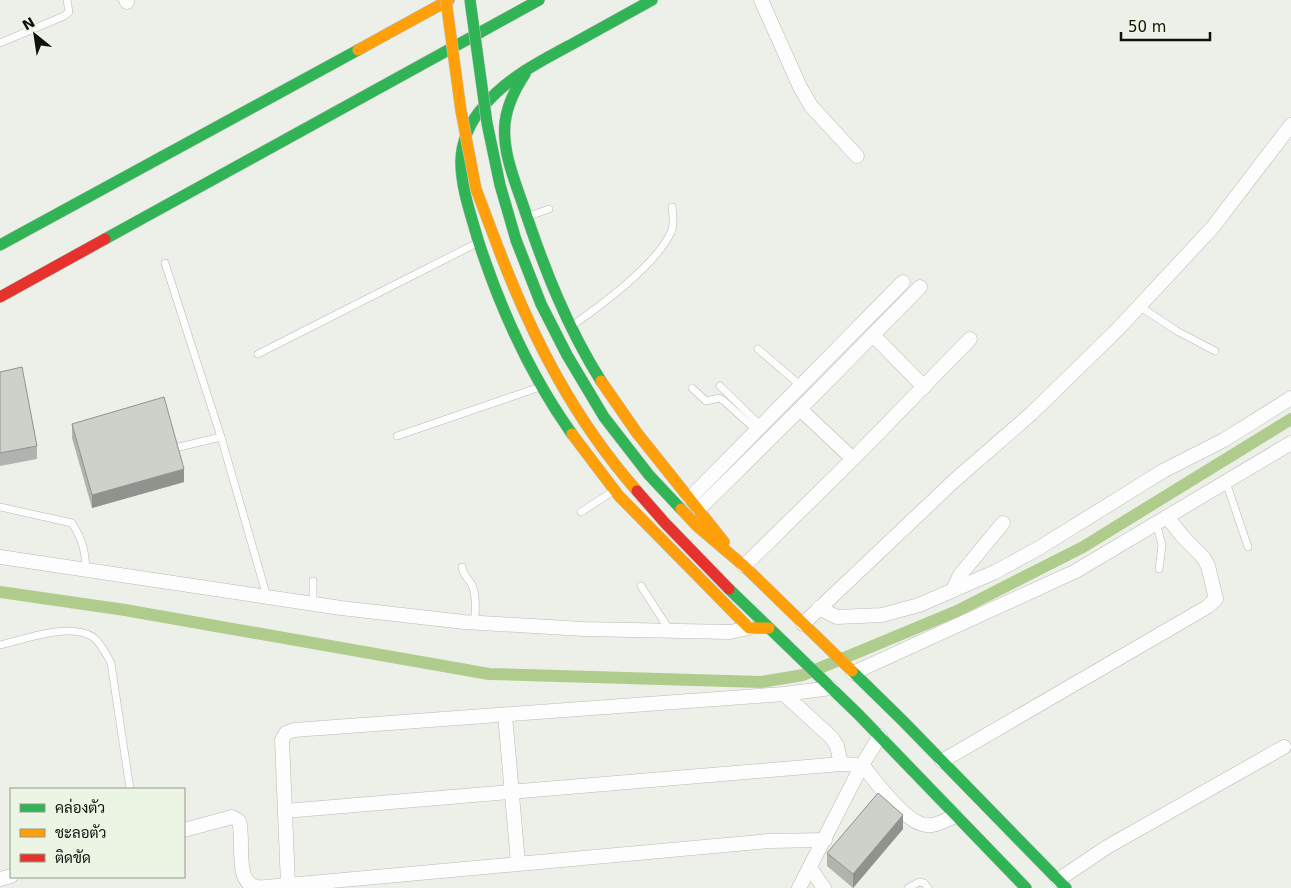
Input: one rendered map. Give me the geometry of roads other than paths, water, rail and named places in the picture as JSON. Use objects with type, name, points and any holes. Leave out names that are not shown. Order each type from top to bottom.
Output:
[{"type":"main road","points":[[0,245],[447,0],[461,111],[476,189],[511,282],[534,335],[566,393],[593,434],[631,483],[710,570],[880,736],[954,816],[1026,888]]},
{"type":"main road","points":[[470,0],[487,123],[500,185],[516,240],[541,304],[567,355],[604,417],[649,474],[681,510],[744,566],[822,642],[942,761],[1061,885]]},
{"type":"main road","points":[[0,297],[540,0]]},
{"type":"main road","points":[[652,0],[528,68],[500,89],[477,115],[464,139],[460,164],[479,242],[504,313],[527,360],[577,442],[614,490],[749,628],[769,628]]},
{"type":"main road","points":[[528,68],[517,86],[508,108],[505,123],[506,143],[526,217],[570,327],[613,394],[694,504],[744,566]]},
{"type":"main road","points":[[460,164],[471,144],[482,136],[496,137],[506,143]]},
{"type":"street","points":[[761,0],[800,87],[811,106],[857,156]]},
{"type":"street","points":[[803,624],[948,487],[1032,413],[1139,306],[1213,227],[1291,125]]},
{"type":"street","points":[[694,504],[759,429],[903,282]]},
{"type":"street","points":[[694,504],[800,410],[920,287]]},
{"type":"street","points":[[873,335],[924,387]]},
{"type":"street","points":[[744,566],[853,459],[970,339]]},
{"type":"street","points":[[818,608],[837,617],[882,615],[919,605],[953,590],[1018,560],[1163,471],[1224,440],[1291,398]]},
{"type":"street","points":[[800,410],[853,459]]},
{"type":"street","points":[[849,670],[1076,571],[1291,444]]},
{"type":"street","points":[[942,761],[1207,607],[1216,599],[1208,566],[1202,557],[1184,538],[1162,520]]},
{"type":"street","points":[[953,590],[960,575],[1002,523]]},
{"type":"street","points":[[0,557],[313,604],[475,622],[583,629],[730,632],[749,628]]},
{"type":"street","points":[[288,885],[282,740],[286,733],[294,730],[784,694],[826,683]]},
{"type":"street","points":[[784,694],[832,738],[837,746],[840,764]]},
{"type":"street","points":[[505,715],[518,864]]},
{"type":"street","points":[[799,888],[862,766],[880,736]]},
{"type":"street","points":[[1061,885],[1107,847],[1284,747]]},
{"type":"street","points":[[285,811],[840,764],[862,766],[906,816],[918,824],[932,825],[954,816]]},
{"type":"street","points":[[185,830],[232,817],[239,821],[242,829],[242,873],[247,882],[257,886],[288,885],[770,841],[825,840]]},
{"type":"street","points":[[810,868],[824,888]]},
{"type":"lane","points":[[0,43],[64,16],[69,12],[67,0]]},
{"type":"lane","points":[[570,327],[604,303],[638,273],[661,248],[673,228],[672,207]]},
{"type":"lane","points":[[526,217],[549,209]]},
{"type":"lane","points":[[258,354],[479,242]]},
{"type":"lane","points":[[165,263],[220,437],[267,597]]},
{"type":"lane","points":[[1139,306],[1177,331],[1215,351]]},
{"type":"lane","points":[[758,349],[802,386]]},
{"type":"lane","points":[[397,436],[542,386]]},
{"type":"lane","points":[[720,386],[759,429]]},
{"type":"lane","points":[[692,388],[706,401],[719,398],[724,401],[759,429]]},
{"type":"lane","points":[[179,447],[220,437]]},
{"type":"lane","points":[[1226,482],[1248,547]]},
{"type":"lane","points":[[581,512],[614,490]]},
{"type":"lane","points":[[0,507],[72,524],[81,538],[85,550],[86,570]]},
{"type":"lane","points":[[1159,569],[1162,545],[1162,520]]},
{"type":"lane","points":[[462,567],[464,575],[475,594],[475,622]]},
{"type":"lane","points":[[313,604],[314,580]]},
{"type":"lane","points":[[641,586],[670,630]]},
{"type":"lane","points":[[0,645],[62,631],[79,631],[94,638],[102,647],[111,663],[130,788]]},
{"type":"lane","points":[[908,888],[919,882],[924,883],[928,888]]},
{"type":"waterway","points":[[0,592],[125,610],[489,674],[761,682],[803,675],[957,611],[1083,547],[1291,419]]}]
